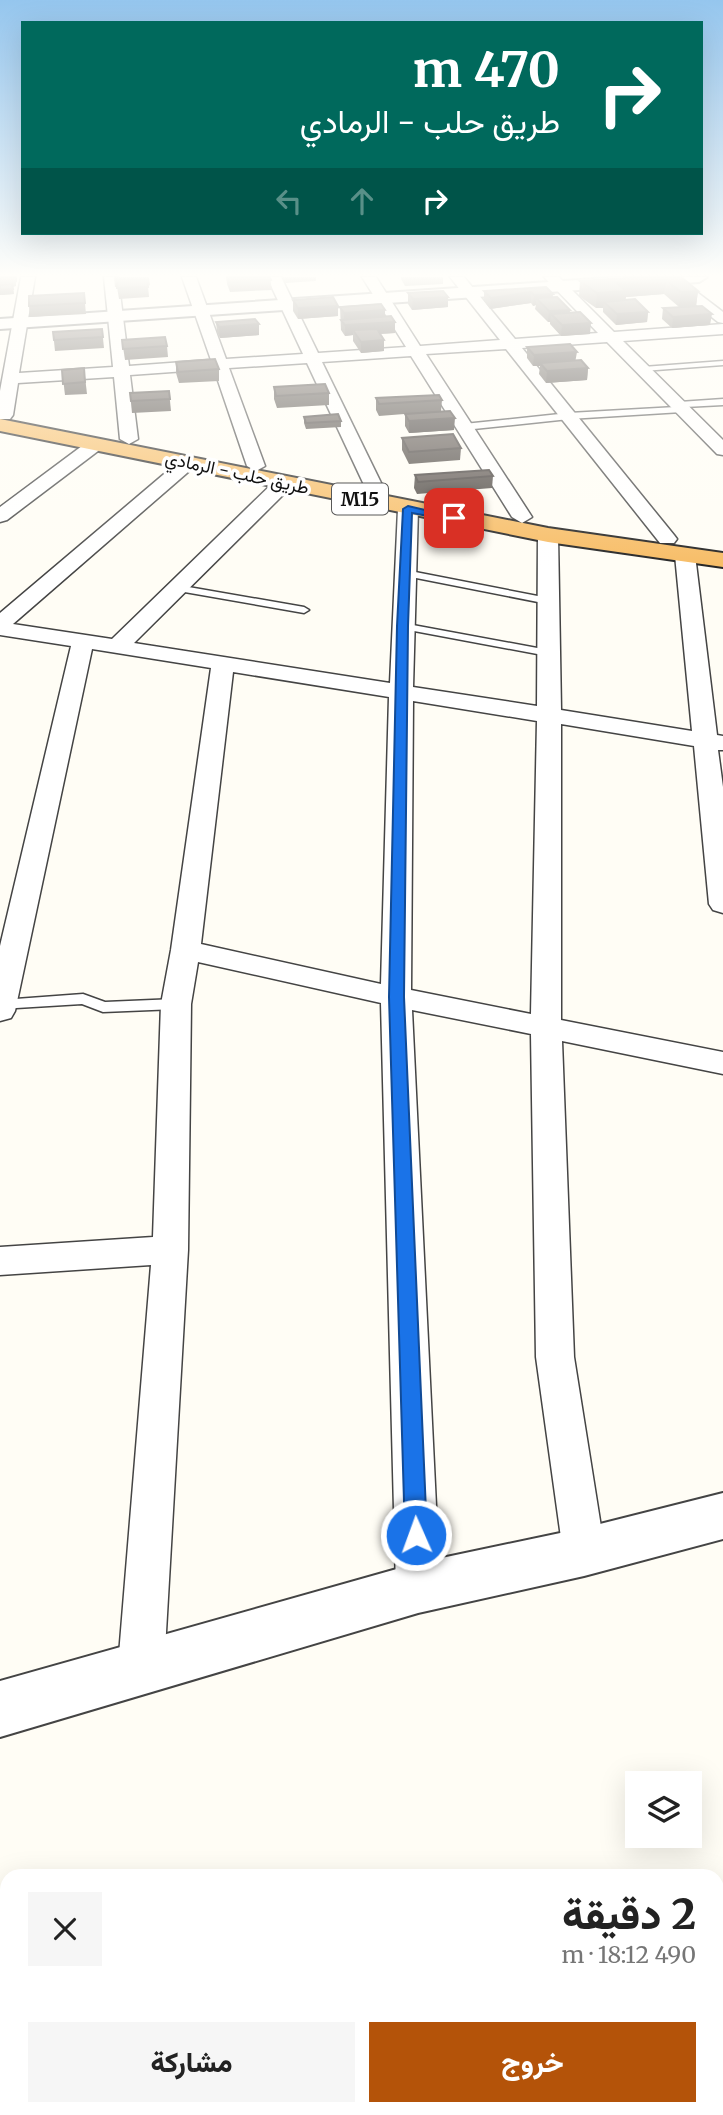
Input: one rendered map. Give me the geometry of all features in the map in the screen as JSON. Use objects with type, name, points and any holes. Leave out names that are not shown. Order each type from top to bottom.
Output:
[{"type":"highway","name":"طريق حلب - الرمادي","points":[[2,422],[129,439],[522,517],[723,547]]},
{"type":"highway","name":"طريق حلب - الرمادي","points":[[2,422],[408,509],[548,535],[723,560]]},
{"type":"street","points":[[2,422],[11,376]]},
{"type":"street","points":[[10,379],[56,376]]},
{"type":"street","points":[[122,376],[129,439]]},
{"type":"street","points":[[224,376],[256,466]]},
{"type":"street","points":[[321,376],[375,489]]},
{"type":"street","points":[[432,376],[522,517]]},
{"type":"street","points":[[537,376],[667,539]]},
{"type":"street","points":[[650,376],[721,445]]},
{"type":"street","points":[[0,516],[96,444]]},
{"type":"street","points":[[0,626],[189,462]]},
{"type":"street","points":[[117,647],[284,482]]},
{"type":"street","points":[[408,509],[402,626],[396,997],[418,1588]]},
{"type":"street","points":[[548,535],[546,1027],[555,1357],[584,1552]]},
{"type":"street","points":[[685,555],[715,742],[723,904]]},
{"type":"street","points":[[0,626],[715,742]]},
{"type":"street","points":[[1,1008],[83,641]]},
{"type":"street","points":[[141,1667],[170,1250],[176,1004],[186,950],[223,663]]},
{"type":"street","points":[[186,950],[396,997],[723,1063]]},
{"type":"street","points":[[0,1261],[170,1250]]},
{"type":"street","points":[[0,1709],[418,1588],[584,1552],[723,1516]]},
{"type":"lane","points":[[464,426],[723,402]]},
{"type":"lane","points":[[405,573],[548,601]]},
{"type":"lane","points":[[177,588],[304,610]]},
{"type":"lane","points":[[402,626],[548,653]]},
{"type":"lane","points":[[1,1008],[83,999],[103,1007],[176,1004]]},
{"type":"building","points":[[62,376],[85,376],[85,382],[63,384]]},
{"type":"building","points":[[325,384],[329,393],[276,396],[274,387]]},
{"type":"building","points":[[169,391],[170,399],[131,401],[130,393]]},
{"type":"building","points":[[439,395],[442,400],[379,404],[376,398]]},
{"type":"building","points":[[450,411],[455,418],[409,421],[405,414]]},
{"type":"building","points":[[338,414],[341,421],[306,423],[304,417]]},
{"type":"building","points":[[453,434],[461,448],[409,452],[402,438]]},
{"type":"building","points":[[489,470],[493,476],[418,482],[415,475]]},
{"type":"route","points":[[416,1535],[396,997],[402,626],[408,509],[454,518]]}]
